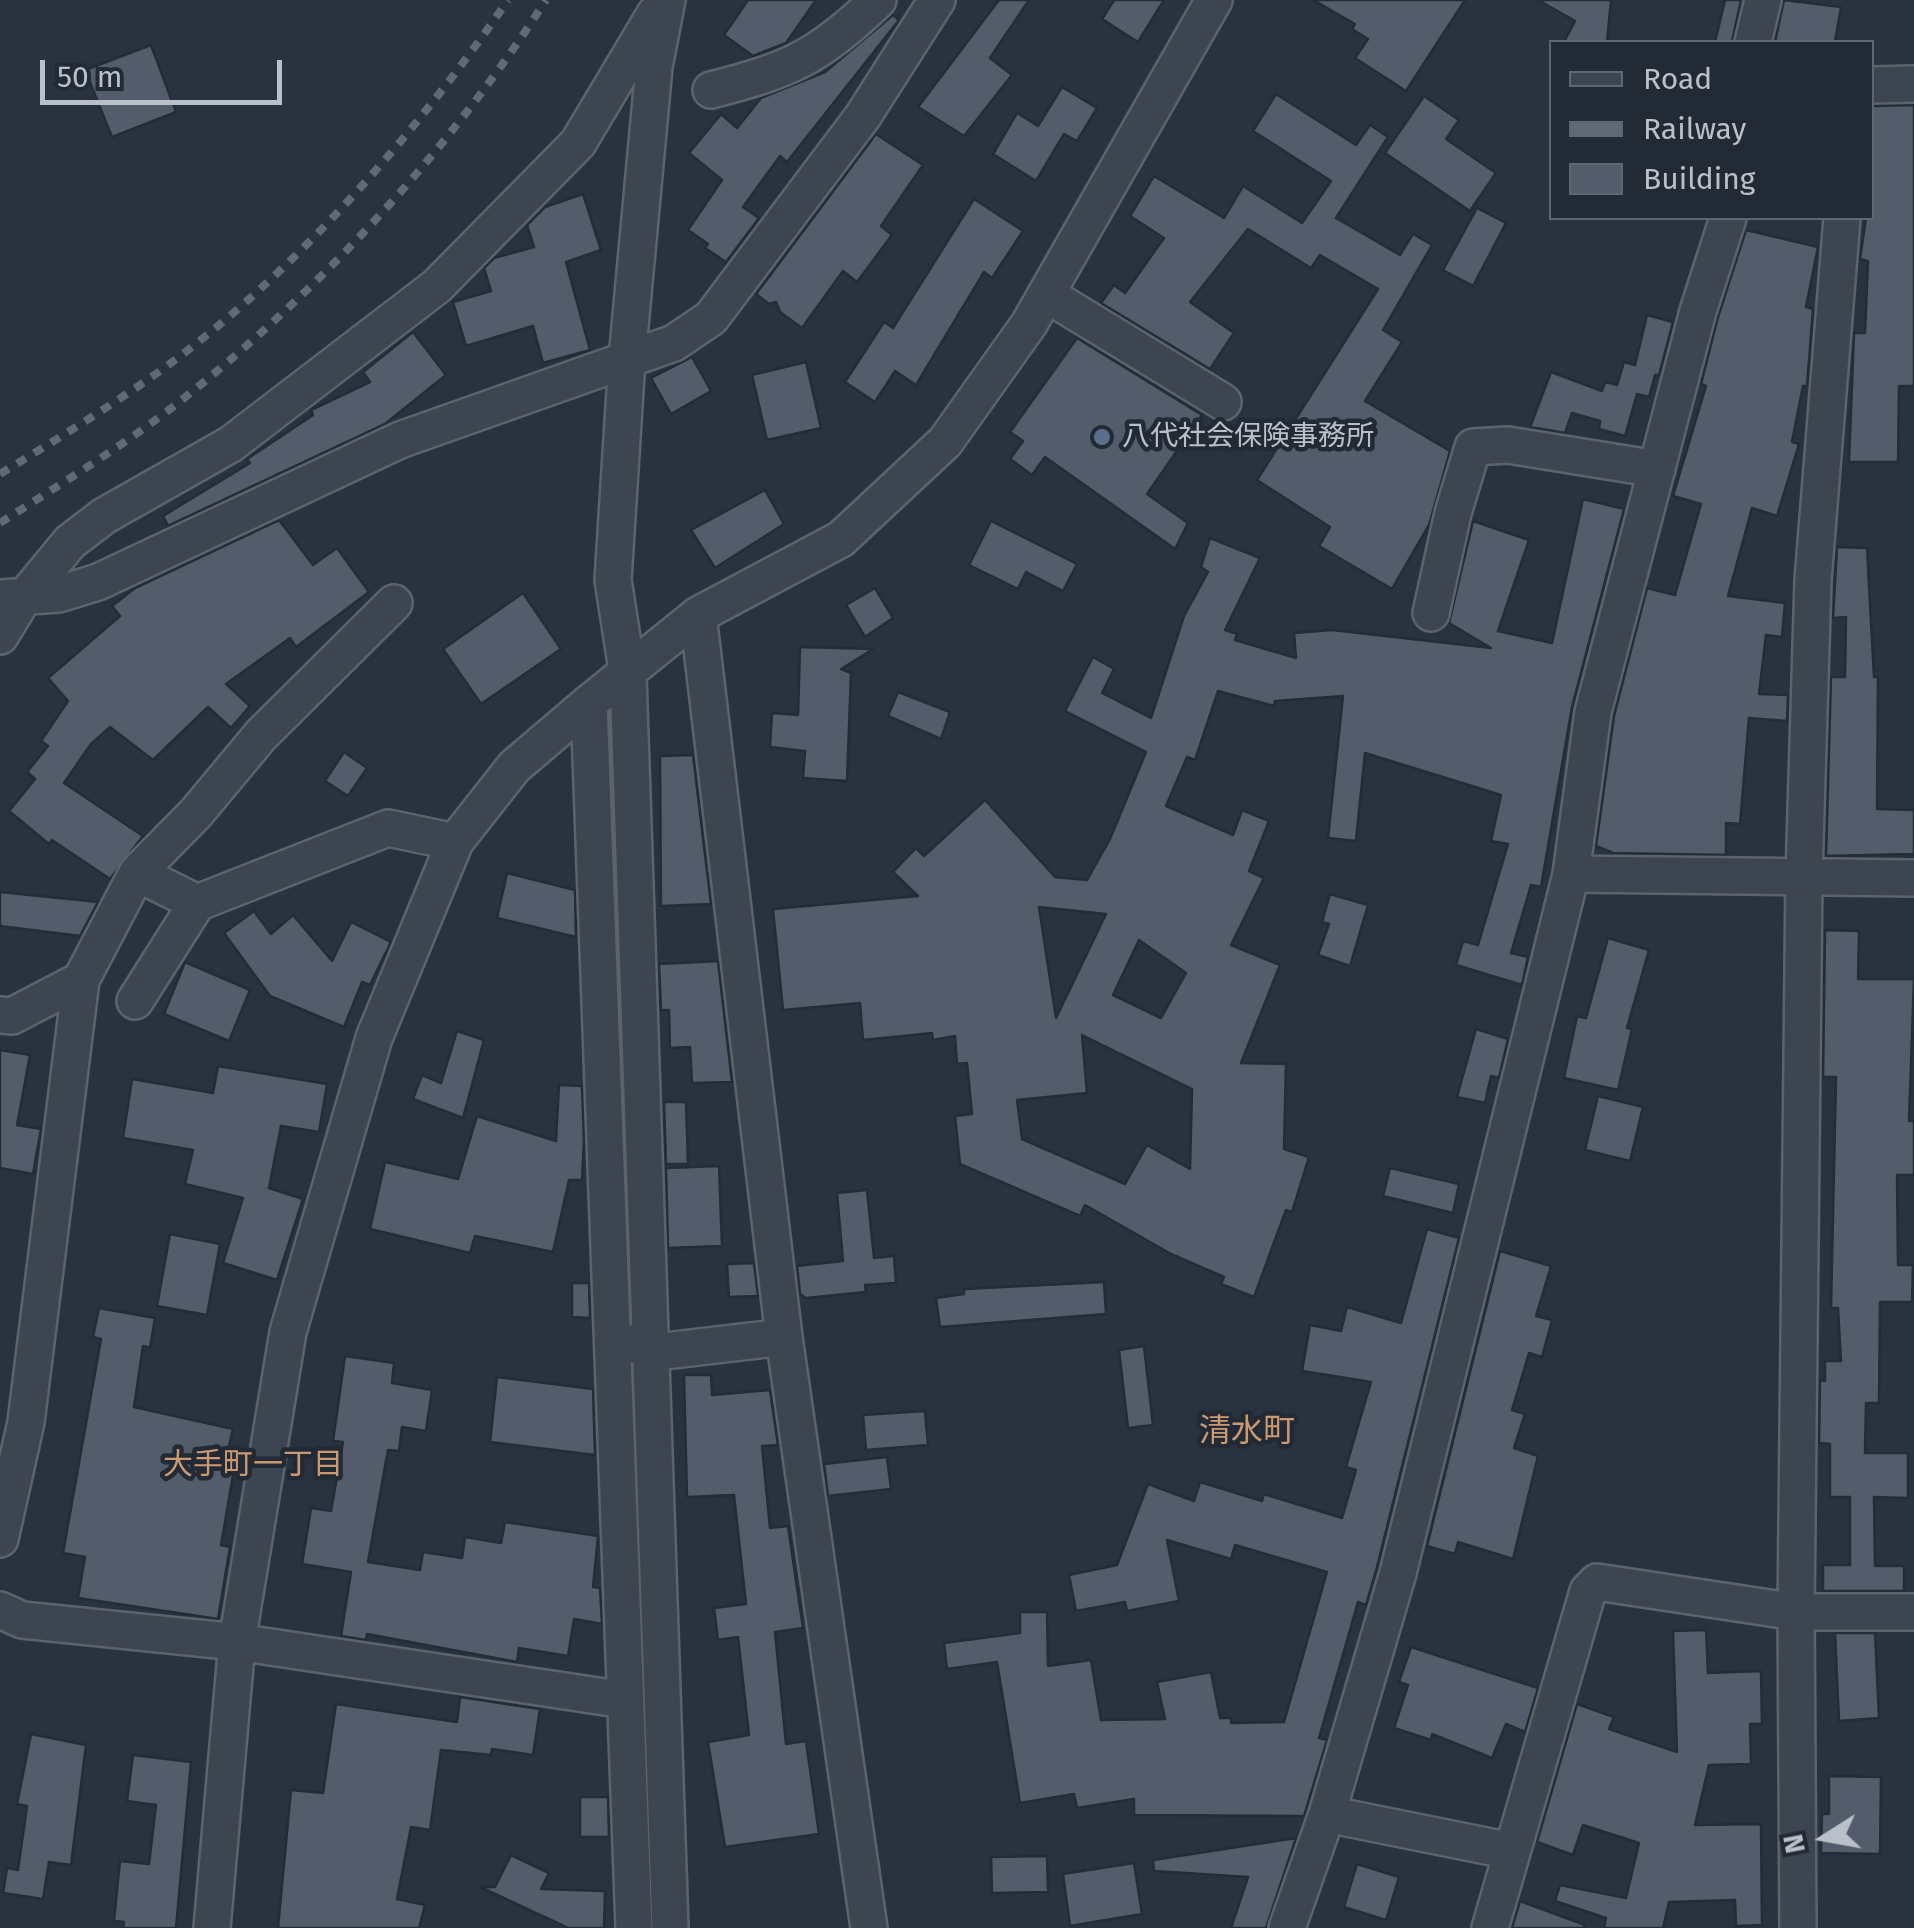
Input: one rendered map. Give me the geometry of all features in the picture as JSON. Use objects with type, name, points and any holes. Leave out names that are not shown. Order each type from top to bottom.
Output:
[{"type":"street","points":[[0,636],[11,599],[70,542],[92,525],[231,444],[436,286],[578,143],[665,0]]},
{"type":"street","points":[[665,0],[627,359],[612,580],[628,693],[670,1928]]},
{"type":"street","points":[[711,90],[778,73],[823,50],[878,0]]},
{"type":"street","points":[[11,599],[98,582],[400,440],[674,344],[712,318],[864,116],[937,0]]},
{"type":"street","points":[[212,1928],[237,1642],[288,1332],[374,1038],[455,842],[514,766],[589,702],[628,693],[698,616],[842,539],[945,442],[992,380],[1046,294],[1214,0]]},
{"type":"street","points":[[1753,40],[1762,0]]},
{"type":"street","points":[[1874,85],[1914,84]]},
{"type":"street","points":[[592,120],[621,131],[646,158]]},
{"type":"street","points":[[1287,1928],[1327,1814],[1403,1555],[1571,874],[1593,712],[1727,220]]},
{"type":"street","points":[[1798,1928],[1796,1612],[1804,876],[1813,580],[1842,220]]},
{"type":"street","points":[[1046,294],[1223,402]]},
{"type":"street","points":[[1432,613],[1452,513],[1473,447],[1508,445],[1657,469]]},
{"type":"street","points":[[0,1538],[26,1422],[82,980],[137,873],[196,814],[261,735],[394,603]]},
{"type":"street","points":[[698,616],[784,1337],[869,1928]]},
{"type":"street","points":[[589,702],[634,1928]]},
{"type":"street","points":[[135,1002],[198,903],[388,828],[455,842]]},
{"type":"street","points":[[137,873],[198,903]]},
{"type":"street","points":[[1571,874],[1914,878]]},
{"type":"street","points":[[0,1015],[12,1016],[82,980]]},
{"type":"street","points":[[612,1354],[636,1342],[648,1353],[784,1337]]},
{"type":"street","points":[[1490,1928],[1588,1592],[1597,1582],[1796,1612],[1914,1612]]},
{"type":"street","points":[[0,1610],[22,1620],[237,1642],[625,1700]]},
{"type":"street","points":[[1327,1814],[1511,1851]]},
{"type":"building","points":[[748,0],[816,0],[786,43],[753,56],[724,35]]},
{"type":"building","points":[[999,0],[1029,0],[990,58],[1012,75],[964,136],[918,107]]},
{"type":"building","points":[[1114,0],[1164,0],[1138,42],[1102,19]]},
{"type":"building","points":[[1313,0],[1465,0],[1406,91],[1355,58],[1368,39],[1352,29],[1355,24]]},
{"type":"building","points":[[1538,0],[1611,0],[1607,40],[1565,40],[1575,21]]},
{"type":"building","points":[[1725,0],[1741,0],[1732,40],[1715,40]]},
{"type":"building","points":[[1784,0],[1841,7],[1835,40],[1775,40]]},
{"type":"building","points":[[893,15],[899,20],[787,162],[780,156],[743,207],[759,218],[726,262],[705,248],[708,244],[688,230],[722,180],[689,153],[721,114],[737,128],[761,98],[825,72]]},
{"type":"building","points":[[151,45],[176,112],[112,137],[85,70]]},
{"type":"building","points":[[1062,87],[1097,108],[1077,141],[1064,134],[1036,181],[993,154],[1017,113],[1038,126]]},
{"type":"building","points":[[1276,94],[1356,145],[1370,125],[1388,137],[1336,218],[1400,255],[1413,234],[1432,245],[1383,330],[1402,342],[1365,401],[1450,451],[1429,525],[1392,589],[1319,546],[1330,527],[1257,480],[1378,289],[1320,255],[1311,268],[1248,229],[1190,302],[1234,333],[1210,369],[1101,303],[1114,285],[1125,293],[1164,238],[1130,216],[1154,176],[1224,218],[1243,186],[1302,223],[1331,181],[1253,131]]},
{"type":"building","points":[[1424,96],[1459,120],[1446,139],[1496,173],[1470,211],[1385,153]]},
{"type":"building","points":[[1914,105],[1914,386],[1899,386],[1898,462],[1849,462],[1854,333],[1865,333],[1868,261],[1860,259],[1866,220],[1874,220],[1874,106]]},
{"type":"building","points":[[876,134],[923,165],[881,226],[892,235],[857,282],[843,271],[802,328],[780,312],[776,302],[769,304],[756,294]]},
{"type":"building","points":[[583,194],[601,250],[566,262],[590,350],[543,363],[533,326],[466,346],[453,302],[491,291],[484,268],[494,258],[534,247],[527,225],[545,207]]},
{"type":"building","points":[[974,199],[1023,231],[992,278],[984,272],[916,385],[895,371],[875,402],[845,382],[884,322],[893,328]]},
{"type":"building","points":[[1477,208],[1506,223],[1473,286],[1443,270]]},
{"type":"building","points":[[1746,230],[1818,247],[1806,307],[1813,309],[1807,386],[1803,386],[1792,442],[1799,444],[1777,516],[1752,508],[1728,596],[1785,603],[1782,637],[1766,635],[1759,694],[1788,695],[1787,721],[1749,718],[1740,824],[1726,823],[1726,855],[1613,853],[1596,846],[1614,716],[1647,588],[1675,595],[1701,504],[1673,496],[1706,386],[1701,384],[1718,317]]},
{"type":"building","points":[[1647,315],[1673,322],[1659,375],[1655,375],[1649,397],[1637,394],[1625,436],[1599,429],[1600,421],[1572,413],[1565,433],[1530,427],[1551,372],[1602,391],[1605,382],[1617,385],[1624,362],[1635,365]]},
{"type":"building","points":[[413,332],[446,375],[385,424],[168,526],[163,516],[250,463],[247,459],[313,415],[311,410],[370,382],[363,372]]},
{"type":"building","name":"八代社会保険事務所","points":[[1077,338],[1202,415],[1147,494],[1188,523],[1175,549],[1045,457],[1032,475],[1010,459],[1023,441],[1010,432]]},
{"type":"building","points":[[692,357],[711,391],[671,414],[651,378]]},
{"type":"building","points":[[806,362],[821,428],[767,440],[752,375]]},
{"type":"building","points":[[765,490],[784,524],[715,568],[691,530]]},
{"type":"building","points":[[1583,499],[1624,509],[1572,707],[1541,887],[1531,885],[1511,953],[1528,957],[1522,985],[1456,965],[1463,941],[1478,945],[1508,844],[1491,841],[1501,795],[1365,753],[1356,841],[1328,838],[1343,696],[1275,701],[1274,706],[1218,691],[1195,760],[1187,757],[1166,806],[1233,835],[1242,810],[1269,821],[1249,871],[1264,878],[1231,945],[1280,965],[1241,1063],[1286,1064],[1284,1149],[1309,1157],[1292,1212],[1286,1210],[1254,1297],[1221,1284],[1224,1277],[1171,1254],[1085,1205],[1080,1216],[960,1164],[955,1116],[972,1114],[967,1063],[957,1064],[955,1036],[933,1040],[932,1033],[863,1040],[860,1003],[783,1010],[773,909],[918,896],[893,872],[916,848],[924,856],[985,800],[1055,877],[1087,880],[1110,839],[1146,752],[1065,711],[1093,657],[1114,669],[1102,693],[1151,718],[1184,616],[1208,572],[1201,567],[1210,538],[1260,558],[1225,630],[1237,634],[1235,640],[1296,658],[1294,633],[1332,630],[1491,648],[1449,623],[1473,521],[1529,540],[1498,631],[1552,643]],"holes":[[[1039,907],[1106,914],[1056,1018]],[[1139,940],[1186,973],[1161,1018],[1113,995]],[[1082,1035],[1192,1089],[1190,1169],[1147,1145],[1125,1184],[1022,1139],[1017,1100],[1087,1093]]]},
{"type":"building","points":[[279,520],[313,565],[337,548],[369,592],[296,647],[290,638],[226,684],[250,706],[231,728],[208,707],[153,760],[110,727],[91,744],[64,783],[143,836],[110,879],[52,840],[49,844],[9,811],[35,779],[27,772],[48,746],[41,741],[68,701],[48,678],[120,616],[112,606],[135,588]]},
{"type":"building","points":[[991,521],[1077,564],[1063,591],[1026,572],[1018,589],[969,565]]},
{"type":"building","points":[[1837,547],[1867,548],[1874,677],[1878,677],[1877,809],[1914,810],[1914,854],[1826,856],[1831,677],[1845,677],[1846,617],[1833,618]]},
{"type":"building","points":[[875,588],[893,618],[865,637],[846,605]]},
{"type":"building","points":[[523,593],[561,649],[481,704],[443,649]]},
{"type":"building","points":[[800,647],[873,649],[841,669],[851,673],[847,781],[803,778],[805,751],[770,747],[772,713],[798,715]]},
{"type":"building","points":[[898,692],[950,712],[941,739],[888,716]]},
{"type":"building","points":[[344,752],[367,768],[348,796],[325,781]]},
{"type":"building","points":[[693,755],[711,904],[661,906],[660,756]]},
{"type":"building","points":[[507,873],[575,890],[576,937],[497,918]]},
{"type":"building","points":[[0,892],[98,902],[80,936],[0,926]]},
{"type":"building","points":[[1330,894],[1368,905],[1350,966],[1318,955],[1329,924],[1322,922]]},
{"type":"building","points":[[254,911],[271,934],[293,915],[332,961],[351,922],[391,942],[370,985],[362,982],[344,1027],[270,996],[224,933]]},
{"type":"building","points":[[1825,930],[1859,931],[1858,979],[1914,979],[1909,1121],[1914,1121],[1914,1175],[1897,1175],[1898,1265],[1913,1265],[1912,1302],[1880,1302],[1879,1403],[1866,1403],[1865,1453],[1908,1453],[1908,1498],[1874,1497],[1875,1566],[1904,1566],[1904,1591],[1823,1591],[1823,1565],[1850,1565],[1850,1497],[1830,1497],[1830,1444],[1819,1443],[1820,1380],[1825,1381],[1825,1361],[1841,1361],[1838,1308],[1831,1308],[1836,1077],[1823,1077]]},
{"type":"building","points":[[1608,938],[1649,950],[1627,1028],[1632,1029],[1618,1090],[1564,1078],[1577,1016],[1586,1018]]},
{"type":"building","points":[[718,961],[732,1082],[692,1083],[690,1047],[670,1048],[669,1010],[661,1010],[659,964]]},
{"type":"building","points":[[185,962],[250,990],[229,1041],[164,1014]]},
{"type":"building","points":[[1476,1029],[1508,1039],[1499,1078],[1491,1076],[1485,1103],[1457,1097]]},
{"type":"building","points":[[457,1031],[484,1040],[463,1118],[413,1099],[422,1075],[441,1083]]},
{"type":"building","points":[[0,1050],[30,1055],[17,1125],[41,1129],[33,1174],[0,1168]]},
{"type":"building","points":[[218,1066],[327,1084],[319,1132],[281,1126],[269,1188],[303,1199],[277,1280],[223,1263],[243,1198],[185,1184],[193,1150],[123,1138],[132,1079],[213,1093]]},
{"type":"building","points":[[559,1085],[582,1086],[584,1139],[582,1180],[569,1180],[553,1252],[475,1236],[470,1253],[370,1229],[385,1162],[458,1179],[477,1116],[556,1141]]},
{"type":"building","points":[[1598,1096],[1643,1107],[1630,1161],[1585,1150]]},
{"type":"building","points":[[664,1102],[686,1102],[688,1164],[666,1164]]},
{"type":"building","points":[[719,1166],[722,1246],[668,1248],[666,1168]]},
{"type":"building","points":[[1390,1168],[1459,1184],[1453,1213],[1383,1196]]},
{"type":"building","points":[[867,1190],[874,1258],[894,1256],[896,1283],[865,1285],[866,1292],[806,1298],[800,1294],[797,1266],[843,1261],[837,1193]]},
{"type":"building","points":[[1427,1229],[1459,1238],[1377,1567],[1366,1605],[1358,1602],[1319,1738],[1327,1740],[1304,1816],[1134,1815],[1134,1799],[1077,1808],[1074,1794],[1020,1803],[997,1662],[947,1669],[944,1643],[1020,1633],[1020,1612],[1047,1612],[1048,1666],[1091,1660],[1101,1720],[1165,1719],[1157,1682],[1211,1672],[1220,1718],[1231,1718],[1231,1723],[1284,1722],[1327,1572],[1235,1545],[1231,1559],[1167,1540],[1179,1601],[1127,1611],[1125,1602],[1076,1611],[1069,1575],[1117,1565],[1148,1484],[1194,1501],[1200,1482],[1262,1501],[1264,1494],[1342,1518],[1356,1470],[1346,1467],[1371,1382],[1302,1371],[1310,1325],[1341,1331],[1347,1307],[1401,1323]]},
{"type":"building","points":[[170,1234],[220,1244],[207,1315],[157,1306]]},
{"type":"building","points":[[1500,1251],[1551,1266],[1536,1316],[1552,1320],[1542,1357],[1529,1353],[1512,1410],[1525,1414],[1514,1448],[1538,1456],[1513,1559],[1458,1542],[1455,1554],[1427,1546]]},
{"type":"building","points":[[754,1263],[758,1296],[729,1297],[727,1264]]},
{"type":"building","points":[[1104,1282],[1106,1314],[940,1327],[936,1298],[964,1294],[964,1289]]},
{"type":"building","points":[[572,1283],[589,1283],[590,1318],[572,1317]]},
{"type":"building","points":[[99,1308],[155,1318],[150,1348],[143,1346],[134,1407],[233,1429],[225,1462],[235,1464],[221,1545],[230,1547],[218,1619],[78,1598],[85,1557],[63,1553],[101,1339],[93,1337]]},
{"type":"building","points":[[1144,1346],[1153,1425],[1128,1428],[1119,1350]]},
{"type":"building","points":[[345,1356],[394,1363],[392,1383],[432,1390],[426,1431],[402,1427],[399,1451],[388,1450],[368,1562],[420,1570],[423,1552],[462,1558],[465,1537],[501,1543],[505,1522],[598,1536],[593,1587],[600,1588],[602,1624],[574,1619],[568,1656],[519,1648],[517,1662],[367,1634],[366,1640],[341,1636],[351,1572],[302,1564],[311,1508],[331,1511],[343,1442],[333,1441]]},
{"type":"building","points":[[684,1375],[711,1375],[712,1395],[770,1390],[778,1445],[762,1446],[770,1528],[788,1526],[803,1628],[775,1632],[786,1744],[806,1741],[819,1834],[725,1847],[708,1742],[749,1735],[738,1637],[718,1640],[714,1608],[746,1604],[734,1495],[687,1497]]},
{"type":"building","points":[[497,1377],[593,1389],[595,1455],[490,1442]]},
{"type":"building","points":[[925,1411],[928,1445],[866,1450],[863,1415]]},
{"type":"building","points":[[887,1457],[891,1489],[828,1496],[824,1464]]},
{"type":"building","points":[[1706,1630],[1708,1673],[1761,1671],[1762,1724],[1750,1724],[1751,1764],[1709,1765],[1695,1825],[1761,1824],[1762,1925],[1736,1926],[1735,1900],[1669,1902],[1663,1928],[1604,1928],[1606,1918],[1555,1901],[1560,1885],[1626,1898],[1639,1843],[1583,1825],[1573,1855],[1537,1842],[1577,1704],[1614,1717],[1609,1729],[1677,1752],[1673,1631]]},
{"type":"building","points":[[1835,1633],[1875,1633],[1879,1718],[1839,1721]]},
{"type":"building","points":[[1411,1647],[1538,1688],[1525,1732],[1506,1724],[1492,1758],[1432,1734],[1431,1740],[1394,1728],[1408,1685],[1399,1682]]},
{"type":"building","points":[[460,1697],[540,1709],[533,1755],[492,1749],[491,1755],[441,1750],[430,1830],[411,1827],[397,1899],[425,1905],[419,1928],[278,1928],[291,1790],[323,1793],[336,1704],[457,1722]]},
{"type":"building","points":[[31,1734],[86,1745],[71,1865],[49,1862],[43,1899],[3,1893],[7,1868],[18,1870],[27,1806],[17,1804]]},
{"type":"building","points":[[133,1755],[191,1762],[176,1928],[123,1928],[124,1922],[114,1921],[120,1861],[149,1864],[156,1805],[127,1801]]},
{"type":"building","points":[[1829,1776],[1881,1777],[1880,1854],[1821,1853],[1822,1814],[1829,1814]]},
{"type":"building","points":[[580,1797],[608,1797],[609,1837],[580,1837]]},
{"type":"building","points":[[1296,1838],[1266,1928],[1231,1928],[1248,1877],[1154,1871],[1153,1860]]},
{"type":"building","points":[[511,1855],[549,1873],[541,1889],[605,1891],[604,1928],[568,1928],[480,1887],[495,1887]]},
{"type":"building","points":[[1047,1856],[1048,1892],[992,1893],[991,1857]]},
{"type":"building","points":[[1134,1863],[1142,1914],[1070,1926],[1063,1874]]},
{"type":"building","points":[[1357,1864],[1399,1877],[1386,1920],[1344,1907]]},
{"type":"building","points":[[1520,1901],[1585,1925],[1584,1928],[1512,1928]]},
{"type":"railway","points":[[0,474],[160,371],[257,292],[392,151],[508,0]]},
{"type":"railway","points":[[0,523],[161,416],[285,311],[381,214],[425,163],[546,0]]},
{"type":"place","name":"八代社会保険事務所","points":[[1102,437]]},
{"type":"district","name":"清水町","points":[[1247,1432]]},
{"type":"district","name":"大手町一丁目","points":[[253,1466]]}]
